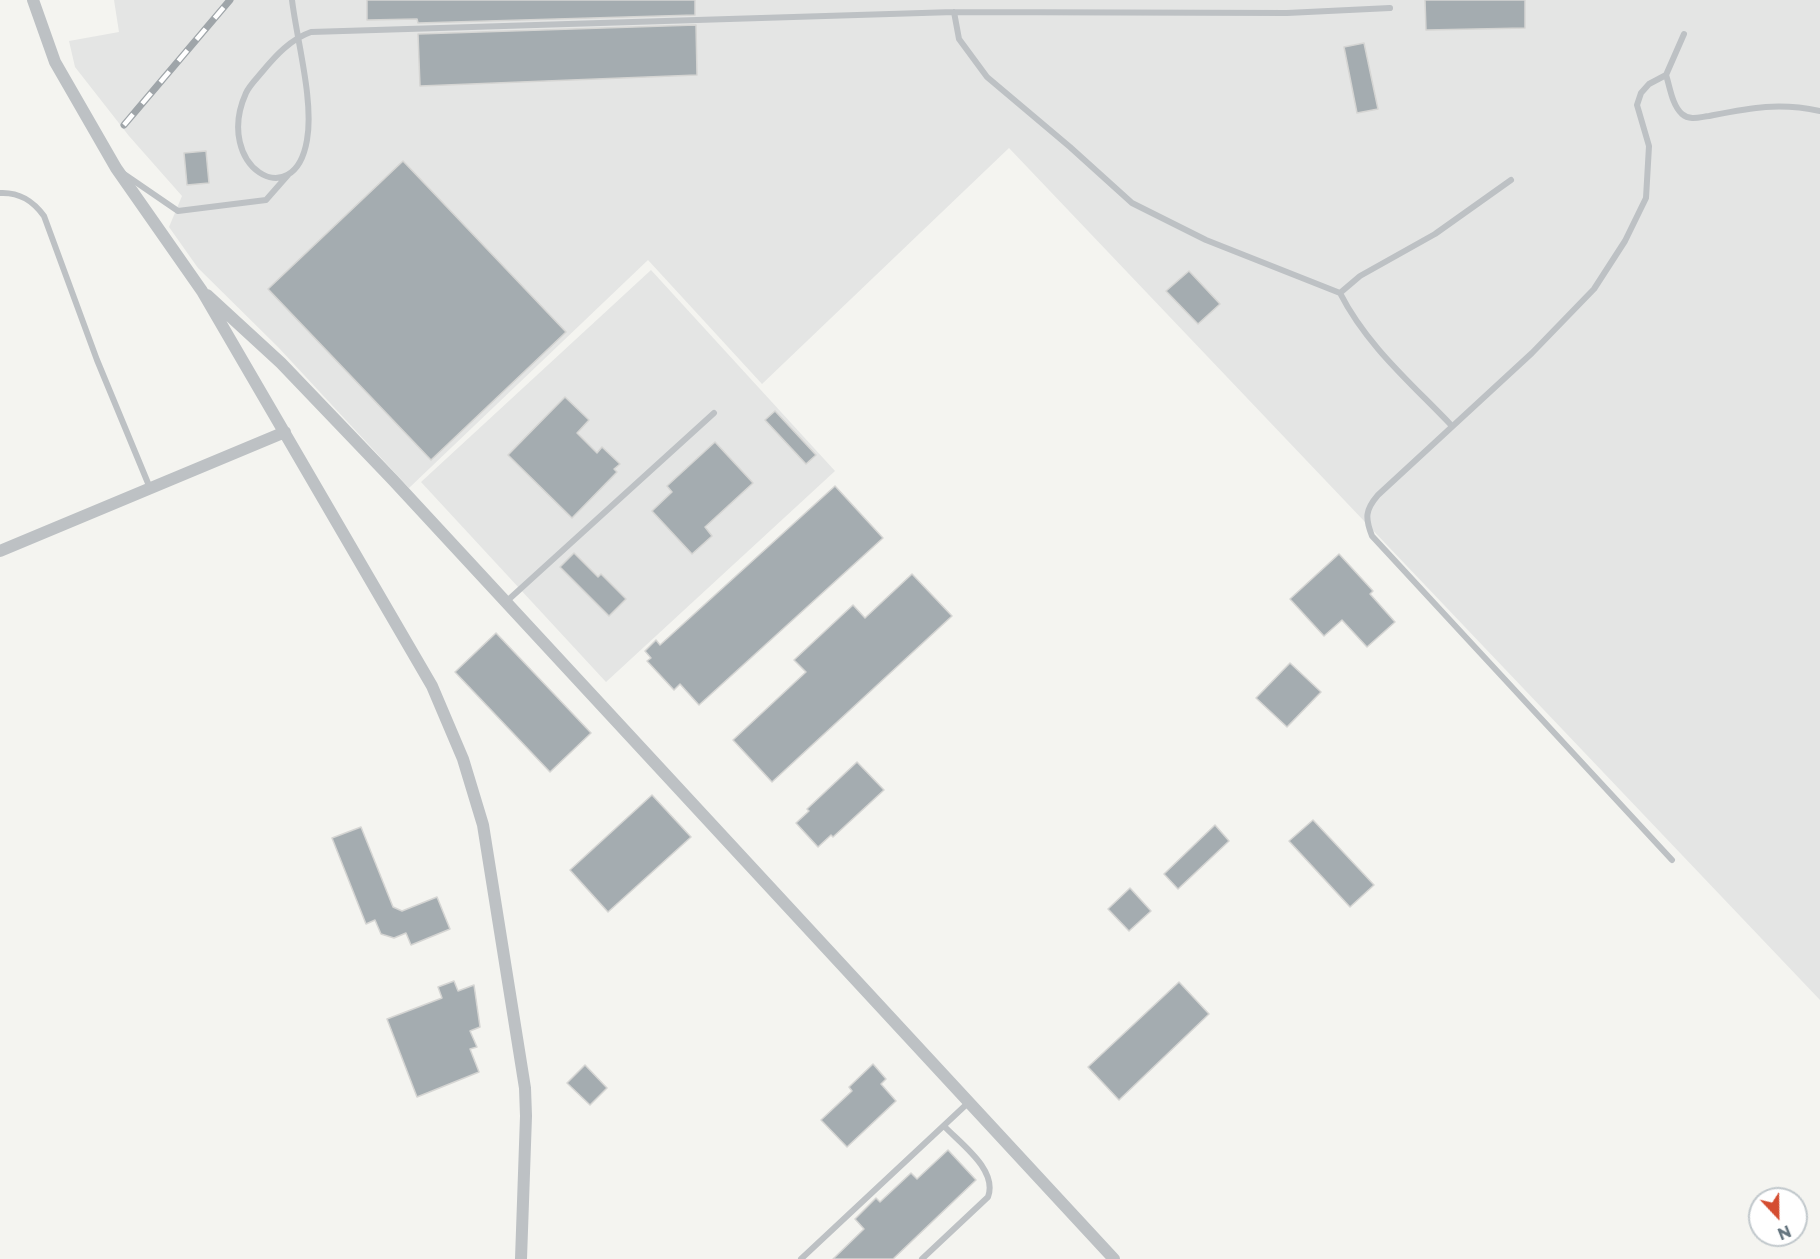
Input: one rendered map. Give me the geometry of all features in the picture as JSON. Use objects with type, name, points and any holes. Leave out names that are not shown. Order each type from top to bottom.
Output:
[{"type":"street","points":[[33,0],[55,62],[116,168],[202,291],[285,432],[432,686],[463,759],[483,825],[525,1088],[521,1259]]},
{"type":"street","points":[[202,291],[281,363],[507,601],[1114,1259]]},
{"type":"street","points":[[0,551],[285,432]]},
{"type":"lane","points":[[116,168],[178,211],[266,200],[299,162],[307,141],[308,106],[292,0]]},
{"type":"lane","points":[[289,174],[274,179],[260,176],[248,164],[238,142],[238,120],[246,92],[269,63],[297,37],[311,32],[368,28],[954,12],[1287,13],[1390,8]]},
{"type":"lane","points":[[954,12],[959,39],[987,77],[1132,203],[1206,240],[1340,293],[1352,315],[1380,354],[1451,425]]},
{"type":"lane","points":[[1672,860],[1372,536],[1366,521],[1367,507],[1451,425],[1532,353],[1594,290],[1624,241],[1646,198],[1649,146],[1637,105],[1641,93],[1649,84],[1666,75],[1684,34]]},
{"type":"lane","points":[[1666,75],[1676,105],[1683,115],[1692,119],[1746,107],[1780,105],[1820,111]]},
{"type":"lane","points":[[1340,293],[1360,276],[1435,234],[1510,180]]},
{"type":"lane","points":[[0,193],[20,195],[29,200],[44,216],[93,350],[150,489]]},
{"type":"lane","points":[[507,601],[714,413]]},
{"type":"lane","points":[[801,1259],[969,1102]]},
{"type":"lane","points":[[922,1259],[988,1197],[991,1189],[988,1174],[944,1126]]},
{"type":"shaded area","points":[[114,0],[1820,0],[1820,1000],[1009,148],[762,384],[648,260],[409,488],[278,347],[198,268],[169,227],[182,196],[129,136],[75,67],[69,41],[119,32]]},
{"type":"shaded area","points":[[651,270],[835,471],[606,682],[421,482]]},
{"type":"building","points":[[367,0],[695,0],[695,15],[418,23],[417,19],[367,20]]},
{"type":"building","points":[[1425,0],[1525,0],[1525,28],[1426,30]]},
{"type":"building","points":[[696,25],[697,75],[420,86],[418,34]]},
{"type":"building","points":[[1364,43],[1378,109],[1357,113],[1344,47]]},
{"type":"building","points":[[206,151],[209,183],[187,185],[184,153]]},
{"type":"building","points":[[403,161],[566,332],[431,460],[268,289]]},
{"type":"building","points":[[1189,271],[1220,304],[1198,324],[1166,291]]},
{"type":"building","points":[[565,397],[589,420],[577,433],[597,453],[602,447],[620,464],[614,469],[617,472],[572,518],[508,455]]},
{"type":"building","points":[[775,411],[816,455],[806,464],[765,420]]},
{"type":"building","points":[[715,442],[753,483],[705,527],[712,536],[692,554],[652,511],[672,492],[667,486]]},
{"type":"building","points":[[835,486],[883,538],[699,705],[680,684],[674,690],[647,661],[651,658],[645,651],[656,640],[660,645]]},
{"type":"building","points":[[574,553],[598,577],[601,574],[626,599],[609,616],[560,567]]},
{"type":"building","points":[[1339,554],[1373,591],[1370,594],[1395,622],[1367,647],[1342,620],[1324,636],[1290,599]]},
{"type":"building","points":[[912,574],[952,616],[772,782],[733,740],[806,672],[794,660],[853,605],[865,618]]},
{"type":"building","points":[[496,633],[591,733],[550,772],[455,672]]},
{"type":"building","points":[[1290,663],[1321,692],[1287,727],[1256,698]]},
{"type":"building","points":[[857,762],[884,790],[833,837],[831,835],[818,847],[796,823],[809,811],[807,809]]},
{"type":"building","points":[[652,795],[691,837],[608,912],[570,870]]},
{"type":"building","points":[[1313,820],[1374,885],[1350,907],[1289,841]]},
{"type":"building","points":[[1215,825],[1229,841],[1178,889],[1164,874]]},
{"type":"building","points":[[361,827],[393,907],[402,911],[437,897],[450,929],[411,945],[406,933],[394,938],[381,934],[375,920],[366,924],[332,838]]},
{"type":"building","points":[[1130,888],[1151,911],[1129,931],[1108,909]]},
{"type":"building","points":[[454,981],[458,991],[474,985],[480,1027],[470,1031],[477,1047],[470,1049],[479,1072],[417,1097],[387,1019],[442,998],[438,987]]},
{"type":"building","points":[[1179,982],[1209,1014],[1119,1100],[1088,1067]]},
{"type":"building","points":[[873,1064],[886,1079],[881,1084],[896,1101],[847,1147],[821,1120],[852,1091],[849,1087]]},
{"type":"building","points":[[585,1065],[607,1088],[590,1105],[567,1083]]},
{"type":"building","points":[[948,1150],[976,1180],[893,1259],[833,1259],[864,1229],[855,1219],[876,1198],[880,1202],[911,1173],[917,1179]]},
{"type":"railway","points":[[124,125],[230,0]]}]
